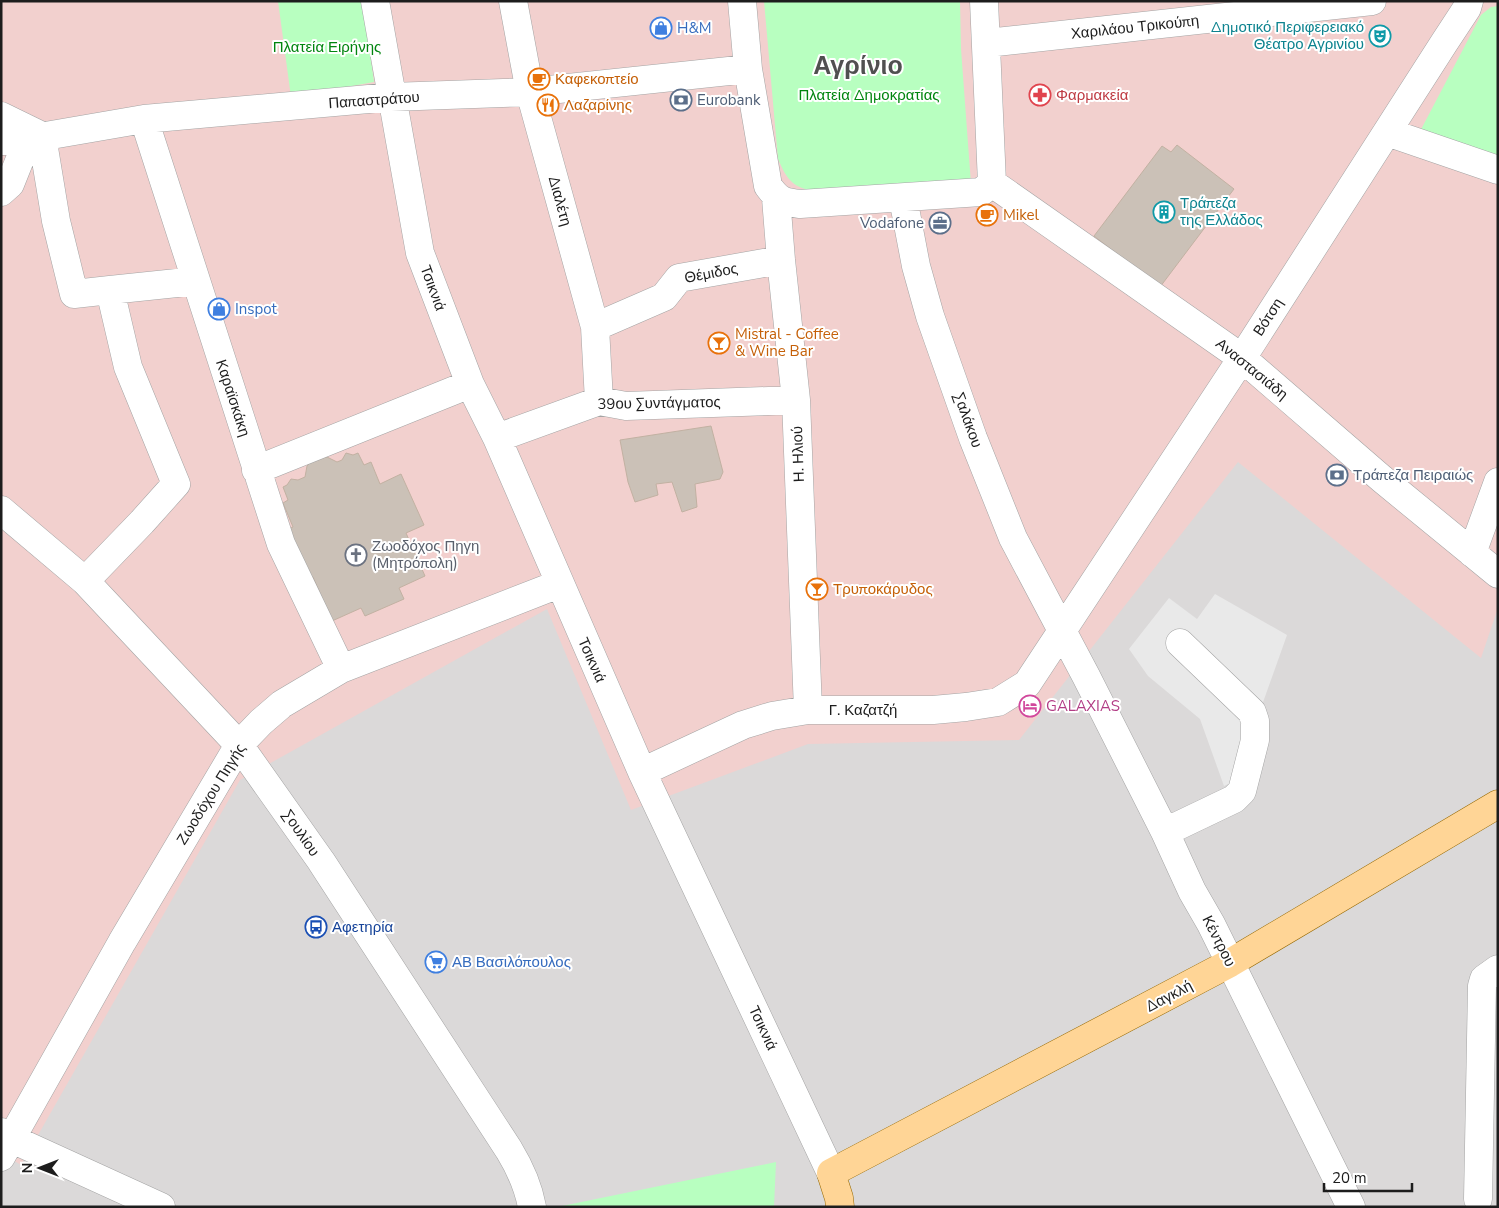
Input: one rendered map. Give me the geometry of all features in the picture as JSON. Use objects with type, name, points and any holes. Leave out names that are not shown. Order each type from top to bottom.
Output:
[{"type":"main road","name":"Δαγκλή","points":[[831,1173],[1230,963],[1498,804]]},
{"type":"main road","name":"Τσικνιά","points":[[831,1173],[840,1207]]},
{"type":"street","points":[[375,1],[391,97]]},
{"type":"street","name":"Διαλέτη","points":[[513,1],[530,92],[595,327],[599,401]]},
{"type":"street","points":[[742,1],[748,69],[768,186],[776,198],[800,204],[981,192],[992,183],[984,1]]},
{"type":"street","name":"Χαριλάου Τρικούπη","points":[[987,43],[1372,1]]},
{"type":"street","name":"Βότση","points":[[1063,632],[1242,358],[1467,8],[1469,1]]},
{"type":"street","name":"Παπαστράτου","points":[[24,138],[144,119],[391,97],[530,92],[748,69]]},
{"type":"street","name":"Τσικνιά","points":[[391,97],[420,253],[470,384],[497,438],[642,772],[831,1173]]},
{"type":"street","points":[[1,116],[24,138],[56,221],[74,294],[196,281]]},
{"type":"street","name":"Καραϊσκάκη","points":[[144,119],[281,544],[341,669]]},
{"type":"street","points":[[1387,132],[1498,170]]},
{"type":"street","points":[[1,192],[10,184],[24,138]]},
{"type":"street","name":"Αναστασιάδη","points":[[992,183],[1242,358],[1382,479],[1498,574]]},
{"type":"street","name":"Η. Ηλιού","points":[[776,198],[796,400],[808,710]]},
{"type":"street","name":"Σαλάκου","points":[[902,198],[922,288],[973,438],[1014,538],[1086,676]]},
{"type":"street","name":"Θέμιδος","points":[[595,327],[664,297],[679,278],[781,260]]},
{"type":"street","points":[[85,581],[176,484],[128,367],[110,290]]},
{"type":"street","points":[[256,470],[470,384]]},
{"type":"street","name":"39ου Συντάγματος","points":[[497,438],[599,401],[626,406],[796,400]]},
{"type":"street","points":[[1472,553],[1498,482]]},
{"type":"street","name":"Σουλίου","points":[[2,513],[85,581],[239,745],[321,861],[509,1150],[522,1171],[529,1190],[532,1207]]},
{"type":"street","name":"Ζωοδόχου Πηγής","points":[[5,1142],[239,745],[261,722],[282,704],[341,669],[559,584]]},
{"type":"street","name":"Γ. Καζατζή","points":[[642,772],[743,725],[772,716],[808,710],[933,710],[998,702],[1027,684],[1063,632]]},
{"type":"street","points":[[1165,832],[1234,799],[1242,791],[1255,740],[1255,721],[1252,712],[1180,643]]},
{"type":"street","name":"Κέντρου","points":[[1086,676],[1351,1207]]},
{"type":"street","points":[[1479,1198],[1482,986],[1484,979],[1498,969]]},
{"type":"street","points":[[5,1142],[161,1207]]},
{"type":"shaded area","points":[[1,1],[1498,1],[1498,1207],[1,1207]]},
{"type":"shaded area","points":[[1,1],[1498,1],[1498,608],[1481,658],[1238,462],[1019,740],[808,744],[631,810],[547,609],[240,780],[21,1165],[1,1153]]},
{"type":"shaded area","points":[[1215,594],[1287,635],[1235,781],[1224,786],[1200,719],[1148,676],[1129,649],[1169,598],[1197,619]]},
{"type":"green space","name":"Πλατεία Ειρήνης","points":[[278,1],[363,1],[374,82],[291,97]]},
{"type":"green space","name":"Πλατεία Δημοκρατίας","points":[[764,1],[960,1],[961,49],[971,184],[817,192],[802,188],[792,182],[778,159]]},
{"type":"green space","points":[[1498,6],[1498,167],[1416,139],[1481,15],[1491,7]]},
{"type":"green space","points":[[776,1162],[774,1207],[557,1207]]},
{"type":"building","name":"Τράπεζα της Ελλάδος","points":[[1177,145],[1234,189],[1160,287],[1094,236],[1162,146],[1171,152]]},
{"type":"building","points":[[711,426],[723,472],[720,479],[695,484],[697,507],[682,512],[672,482],[656,484],[658,495],[635,502],[628,482],[620,440]]},
{"type":"building","name":"Ζωοδόχος Πηγη (Μητρόπολη)","points":[[346,453],[353,455],[358,453],[364,465],[371,462],[380,484],[401,474],[424,525],[406,533],[425,576],[399,588],[404,599],[365,616],[361,608],[332,621],[313,577],[308,580],[286,530],[293,527],[283,503],[288,500],[283,487],[291,479],[298,480],[305,477],[307,466],[315,458],[327,457],[337,462],[342,460]]},
{"type":"place","name":"H&M","points":[[661,28]]},
{"type":"place","name":"Δημοτικό Περιφερειακό Θέατρο Αγρινίου","points":[[1380,36]]},
{"type":"place","name":"Καφεκοπτείο","points":[[539,79]]},
{"type":"place","name":"Φαρμακεία","points":[[1040,95]]},
{"type":"place","name":"Eurobank","points":[[681,100]]},
{"type":"place","name":"Λαζαρίνης","points":[[548,105]]},
{"type":"place","name":"Τράπεζα της Ελλάδος","points":[[1164,212]]},
{"type":"place","name":"Mikel","points":[[987,215]]},
{"type":"place","name":"Vodafone","points":[[940,223]]},
{"type":"place","name":"Inspot","points":[[219,309]]},
{"type":"place","name":"Mistral - Coffee & Wine Bar","points":[[719,343]]},
{"type":"place","name":"Τράπεζα Πειραιώς","points":[[1337,475]]},
{"type":"place","name":"Ζωοδόχος Πηγη (Μητρόπολη)","points":[[356,555]]},
{"type":"place","name":"Τρυποκάρυδος","points":[[817,589]]},
{"type":"place","name":"GALAXIAS","points":[[1030,706]]},
{"type":"place","name":"Αφετηρία","points":[[316,927]]},
{"type":"place","name":"ΑΒ Βασιλόπουλος","points":[[436,962]]},
{"type":"district","name":"Αγρίνιο","points":[[858,66]]}]
